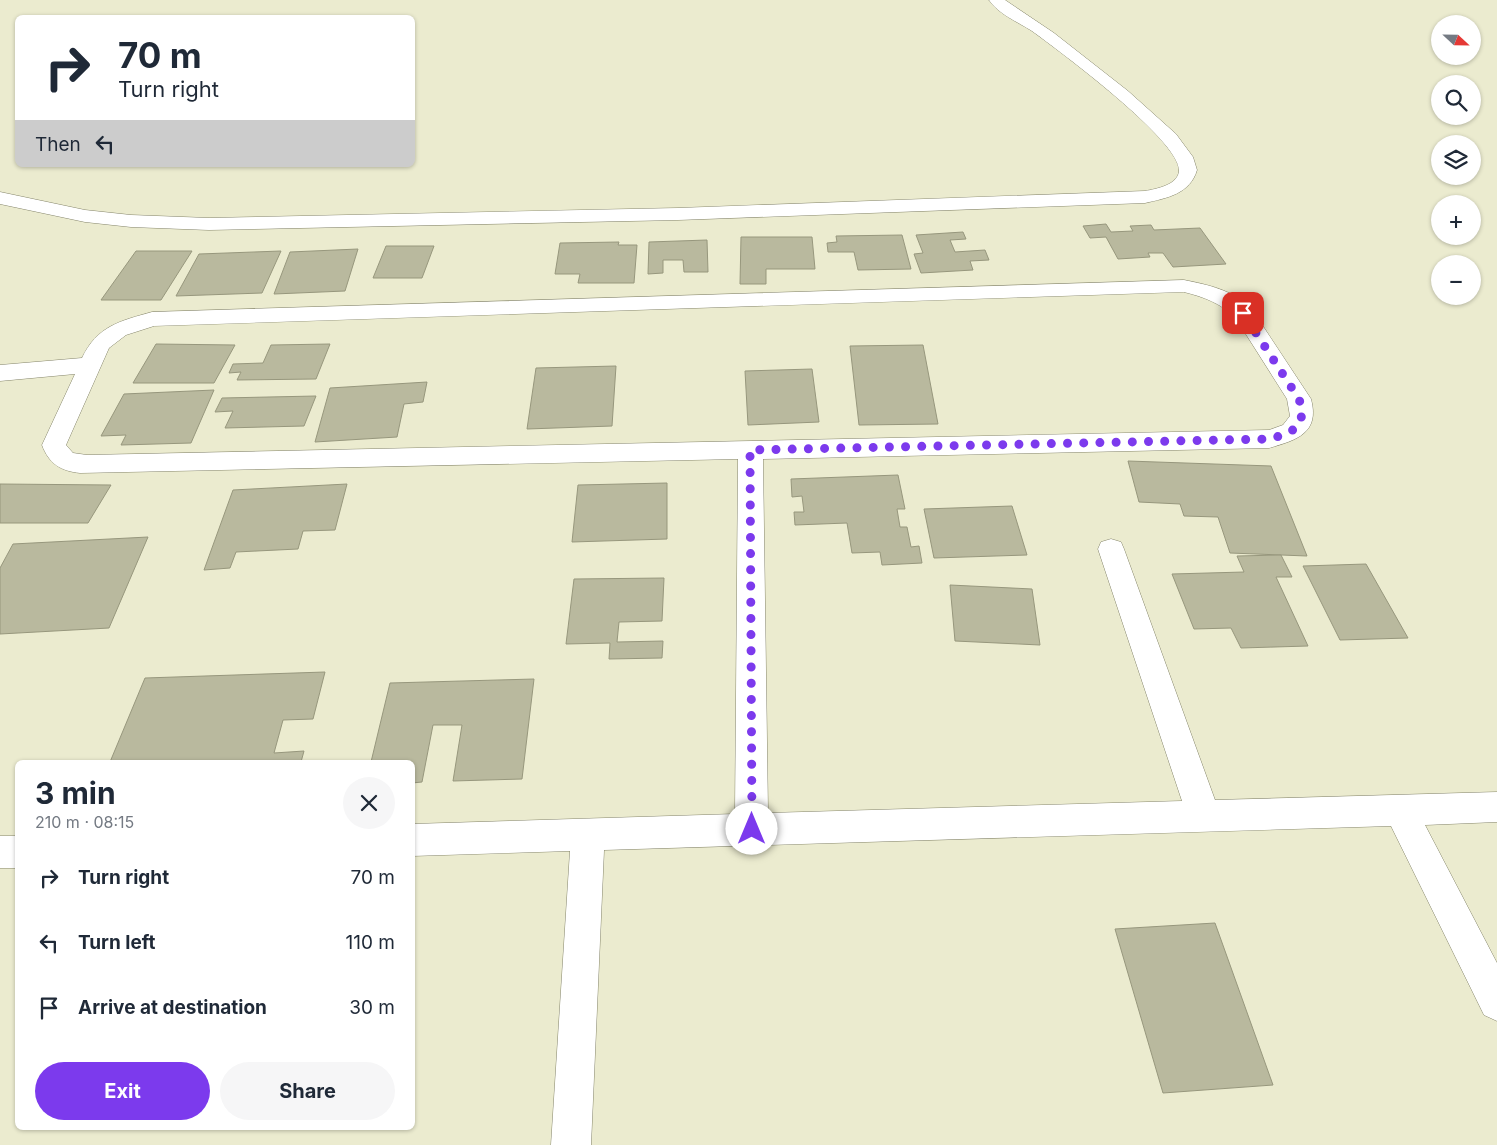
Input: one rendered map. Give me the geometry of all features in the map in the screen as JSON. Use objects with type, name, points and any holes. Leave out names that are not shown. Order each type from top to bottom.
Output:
[{"type":"street","points":[[0,198],[85,216],[131,221],[209,224],[678,214],[1146,197],[1172,189],[1181,183],[1188,169],[1184,154],[1154,123],[1096,72],[996,0]]},
{"type":"street","points":[[1184,286],[1212,292],[1235,304],[1243,313],[1299,399],[1302,410],[1301,420],[1294,429],[1269,439],[77,465],[65,461],[56,454],[54,445],[88,365],[100,344],[108,336],[129,325],[152,320],[1184,286]]},
{"type":"street","points":[[0,373],[88,365]]},
{"type":"street","points":[[750,450],[752,829]]},
{"type":"street","points":[[1111,549],[1204,816]]},
{"type":"street","points":[[415,840],[1497,807]]},
{"type":"street","points":[[1400,810],[1497,1002]]},
{"type":"street","points":[[571,1145],[588,834]]},
{"type":"street","points":[[0,852],[15,852]]},
{"type":"building","points":[[1106,224],[1111,232],[1133,231],[1130,226],[1151,225],[1154,230],[1200,228],[1226,264],[1173,267],[1163,253],[1148,253],[1150,257],[1118,259],[1106,237],[1090,238],[1083,226]]},
{"type":"building","points":[[963,232],[966,239],[950,240],[955,252],[985,250],[989,260],[970,261],[973,270],[921,273],[914,254],[923,253],[916,235]]},
{"type":"building","points":[[902,235],[911,269],[858,270],[854,252],[828,252],[827,243],[837,242],[836,236]]},
{"type":"building","points":[[741,237],[812,237],[815,269],[766,269],[766,284],[740,284]]},
{"type":"building","points":[[707,240],[708,272],[684,272],[683,260],[663,260],[663,273],[648,274],[649,242]]},
{"type":"building","points":[[619,242],[618,245],[637,245],[634,283],[578,283],[580,274],[555,274],[560,243]]},
{"type":"building","points":[[386,246],[434,246],[422,278],[373,278]]},
{"type":"building","points":[[358,249],[345,291],[274,294],[290,252]]},
{"type":"building","points":[[136,251],[192,251],[161,300],[101,300]]},
{"type":"building","points":[[281,251],[262,293],[176,296],[199,254]]},
{"type":"building","points":[[156,344],[235,345],[214,383],[133,383]]},
{"type":"building","points":[[330,344],[316,379],[237,380],[241,372],[229,373],[233,364],[263,363],[271,345]]},
{"type":"building","points":[[923,345],[938,424],[859,425],[850,346]]},
{"type":"building","points":[[616,366],[612,426],[527,429],[536,368]]},
{"type":"building","points":[[812,369],[819,422],[748,425],[745,371]]},
{"type":"building","points":[[427,382],[423,402],[404,404],[397,437],[315,442],[330,388]]},
{"type":"building","points":[[214,390],[191,443],[121,445],[126,435],[101,436],[124,394]]},
{"type":"building","points":[[316,396],[304,426],[225,428],[233,411],[215,412],[222,398]]},
{"type":"building","points":[[1128,461],[1271,466],[1307,556],[1230,553],[1218,517],[1184,516],[1180,504],[1139,502]]},
{"type":"building","points":[[898,475],[905,509],[897,509],[900,527],[907,527],[911,547],[919,546],[922,563],[882,565],[880,552],[852,553],[847,523],[795,525],[794,512],[804,512],[802,496],[792,497],[791,479]]},
{"type":"building","points":[[667,483],[667,539],[572,542],[578,485]]},
{"type":"building","points":[[0,484],[111,485],[88,523],[0,523]]},
{"type":"building","points":[[347,484],[335,530],[303,531],[298,549],[236,552],[230,568],[204,570],[233,490]]},
{"type":"building","points":[[1012,506],[1027,555],[934,558],[924,509]]},
{"type":"building","points":[[148,537],[109,628],[0,634],[0,568],[13,544]]},
{"type":"building","points":[[1281,555],[1292,577],[1276,577],[1308,646],[1241,648],[1231,628],[1194,629],[1172,574],[1244,572],[1237,556]]},
{"type":"building","points":[[1366,564],[1408,638],[1340,640],[1303,566]]},
{"type":"building","points":[[664,578],[662,621],[619,622],[617,642],[663,641],[662,658],[609,659],[610,643],[566,644],[574,579]]},
{"type":"building","points":[[950,585],[1032,589],[1040,645],[955,641]]},
{"type":"building","points":[[325,672],[313,719],[283,720],[274,753],[304,751],[302,760],[111,760],[145,678]]},
{"type":"building","points":[[534,679],[522,779],[453,781],[462,725],[433,725],[422,782],[415,783],[415,760],[371,760],[390,683]]},
{"type":"building","points":[[1215,923],[1273,1085],[1163,1093],[1115,929]]},
{"type":"route","points":[[752,829],[750,450],[1269,439],[1283,435],[1294,429],[1301,420],[1302,410],[1299,399],[1243,313]]}]
